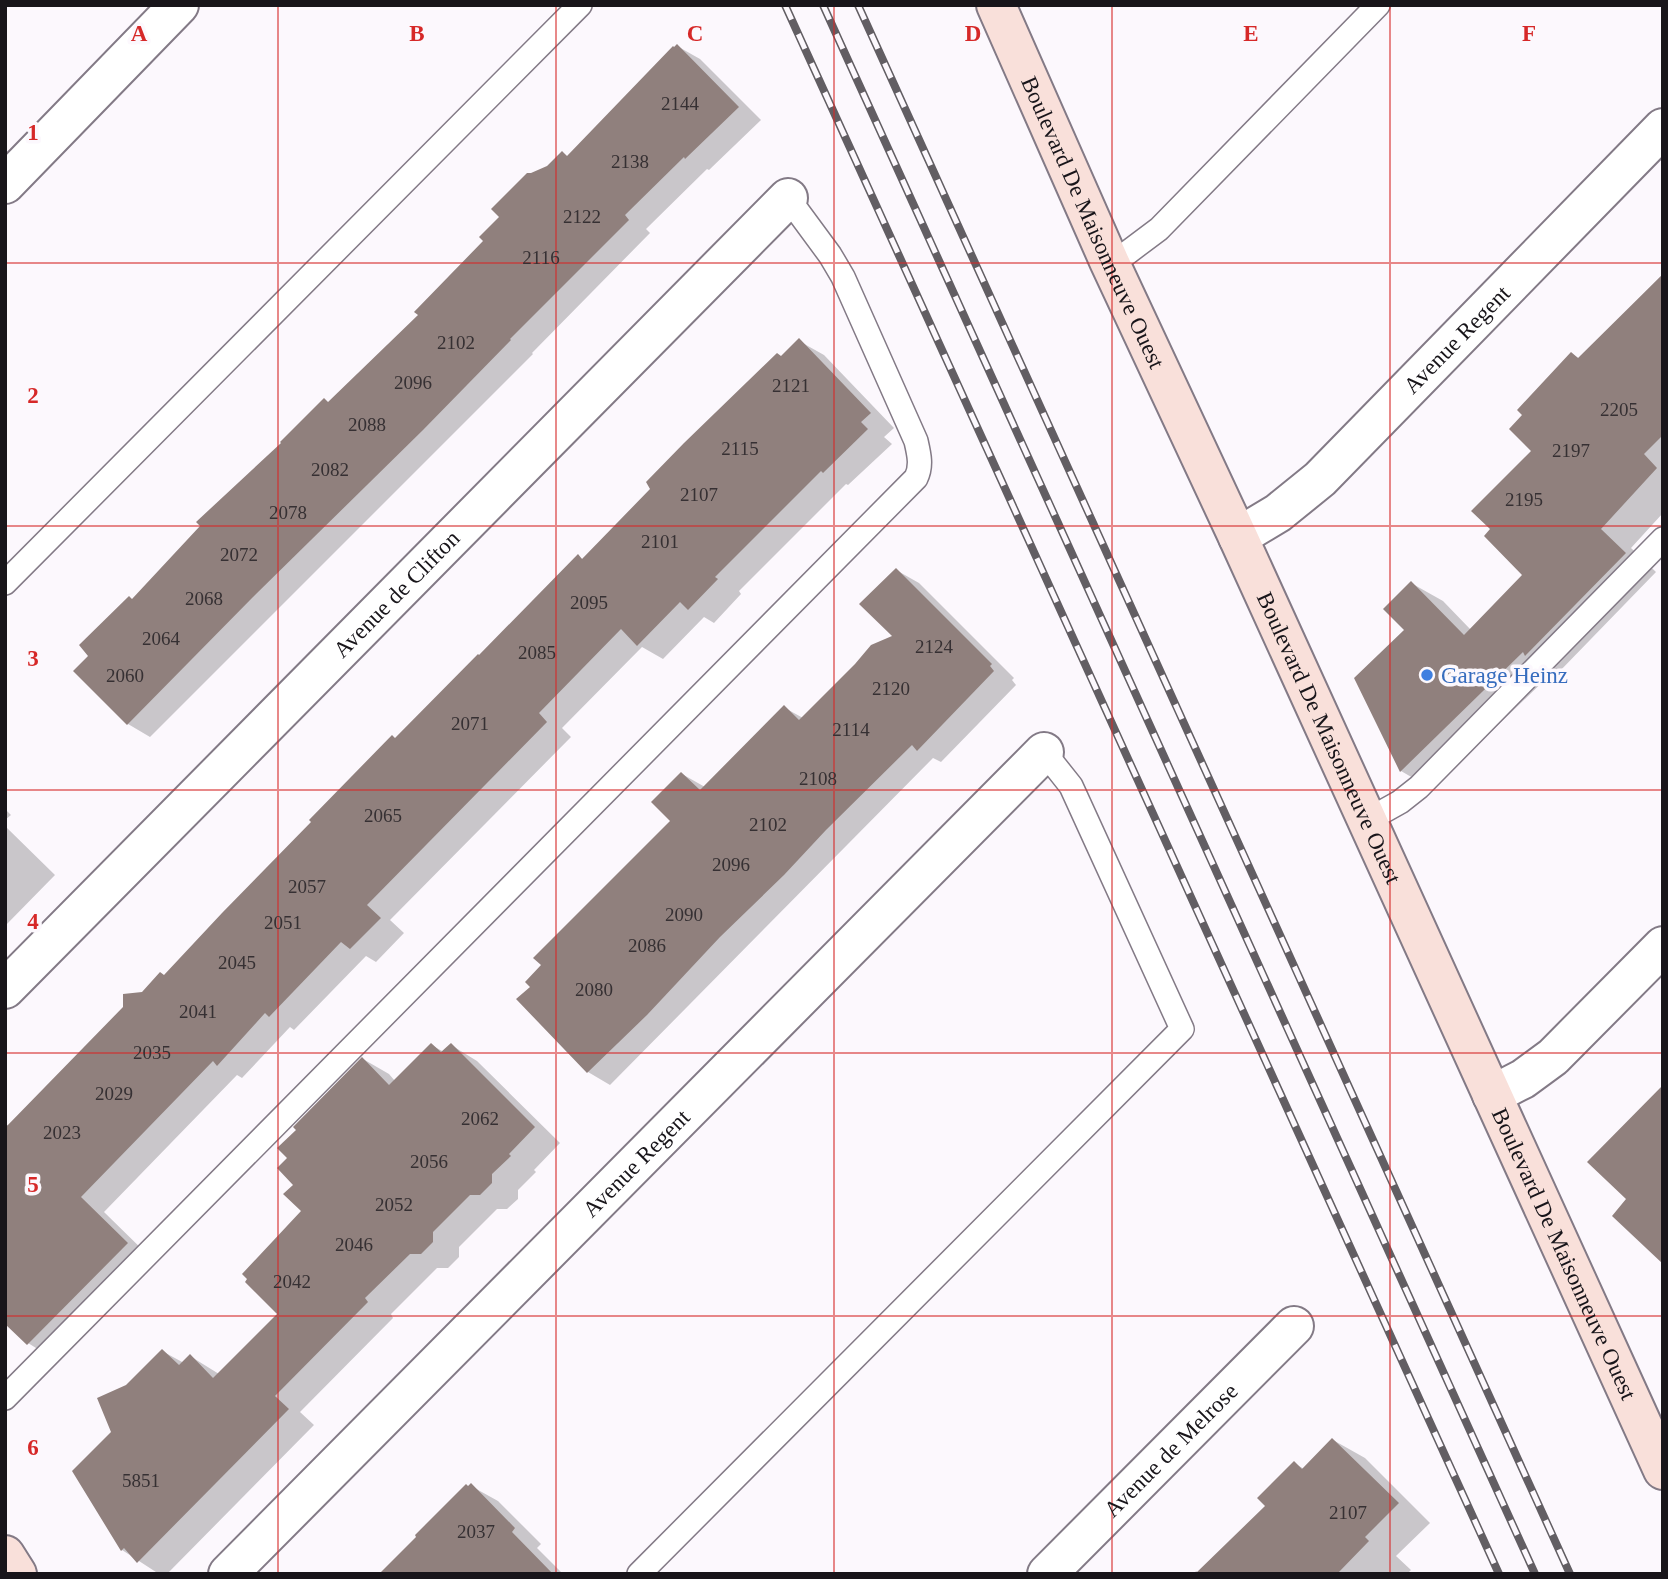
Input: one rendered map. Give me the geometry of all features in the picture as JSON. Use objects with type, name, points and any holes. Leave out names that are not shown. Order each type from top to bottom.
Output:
[{"type":"street","points":[[5,184],[179,5]]},
{"type":"street","name":"Boulevard De Maisonneuve Ouest","points":[[996,5],[1109,261],[1238,537],[1663,1470]]},
{"type":"street","name":"Avenue Regent","points":[[1238,537],[1278,513],[1320,480],[1663,128]]},
{"type":"street","name":"Avenue de Clifton","points":[[5,989],[788,198]]},
{"type":"street","name":"Avenue Regent","points":[[228,1574],[1044,751]]},
{"type":"street","points":[[1492,1095],[1523,1079],[1553,1058],[1663,946]]},
{"type":"street","name":"Avenue de Melrose","points":[[1047,1574],[1294,1326]]},
{"type":"street","points":[[5,1555],[17,1574]]},
{"type":"lane","points":[[5,583],[580,5]]},
{"type":"lane","points":[[1109,261],[1126,253],[1159,229],[1378,5]]},
{"type":"lane","points":[[5,1398],[916,478],[920,470],[916,442],[843,277],[788,198]]},
{"type":"lane","points":[[1366,821],[1401,802],[1419,787],[1663,539]]},
{"type":"lane","points":[[639,1574],[1182,1029],[1071,786],[1044,751]]},
{"type":"building","points":[[677,44],[739,107],[625,215],[629,220],[127,725],[73,671],[88,656],[79,645],[129,596],[132,599],[200,526],[196,522],[281,443],[324,398],[328,402],[418,315],[414,312],[483,241],[479,237],[499,217],[491,209],[527,173],[547,166],[562,151],[567,156]]},
{"type":"building","points":[[1663,274],[1663,435],[1644,454],[1657,468],[1601,529],[1626,553],[1525,656],[1523,652],[1400,772],[1354,678],[1404,630],[1383,609],[1411,581],[1464,635],[1522,575],[1484,536],[1490,529],[1471,511],[1531,451],[1509,429],[1522,415],[1517,410],[1571,352],[1578,358]]},
{"type":"building","points":[[799,338],[871,413],[861,422],[868,429],[823,473],[821,471],[715,577],[718,579],[688,610],[680,602],[637,646],[621,629],[539,713],[547,722],[367,905],[381,918],[350,949],[341,942],[269,1017],[265,1013],[217,1066],[213,1061],[81,1197],[128,1243],[27,1345],[5,1324],[5,1128],[123,1007],[123,994],[142,992],[160,972],[164,975],[392,735],[395,738],[578,554],[582,559],[650,489],[646,482],[684,443],[777,353],[781,356]]},
{"type":"building","points":[[896,568],[992,664],[990,666],[994,671],[917,751],[912,745],[587,1073],[516,999],[530,987],[525,982],[541,965],[533,958],[670,821],[651,802],[681,772],[700,790],[784,705],[799,720],[871,645],[892,636],[859,604]]},
{"type":"building","points":[[431,1043],[441,1052],[451,1043],[535,1127],[492,1174],[492,1183],[480,1195],[470,1195],[433,1232],[433,1242],[421,1254],[410,1254],[365,1298],[368,1302],[275,1396],[289,1409],[137,1563],[124,1548],[121,1551],[72,1471],[111,1432],[97,1398],[126,1385],[162,1349],[179,1365],[190,1354],[213,1378],[277,1314],[245,1282],[247,1279],[242,1274],[301,1211],[283,1194],[293,1185],[277,1168],[287,1158],[277,1148],[296,1130],[293,1127],[362,1057],[389,1085]]},
{"type":"building","points":[[1663,1085],[1663,1264],[1612,1216],[1626,1199],[1587,1162]]},
{"type":"building","points":[[1332,1438],[1399,1503],[1365,1537],[1369,1541],[1337,1574],[1195,1574],[1265,1506],[1257,1498],[1294,1461],[1302,1469]]},
{"type":"building","points":[[471,1483],[515,1528],[512,1532],[553,1574],[379,1574],[466,1484],[468,1486]]},
{"type":"railway","points":[[785,5],[1499,1574]]},
{"type":"railway","points":[[823,5],[1535,1574]]},
{"type":"railway","points":[[858,5],[1570,1574]]},
{"type":"place","name":"Garage Heinz","points":[[1427,675]]}]
